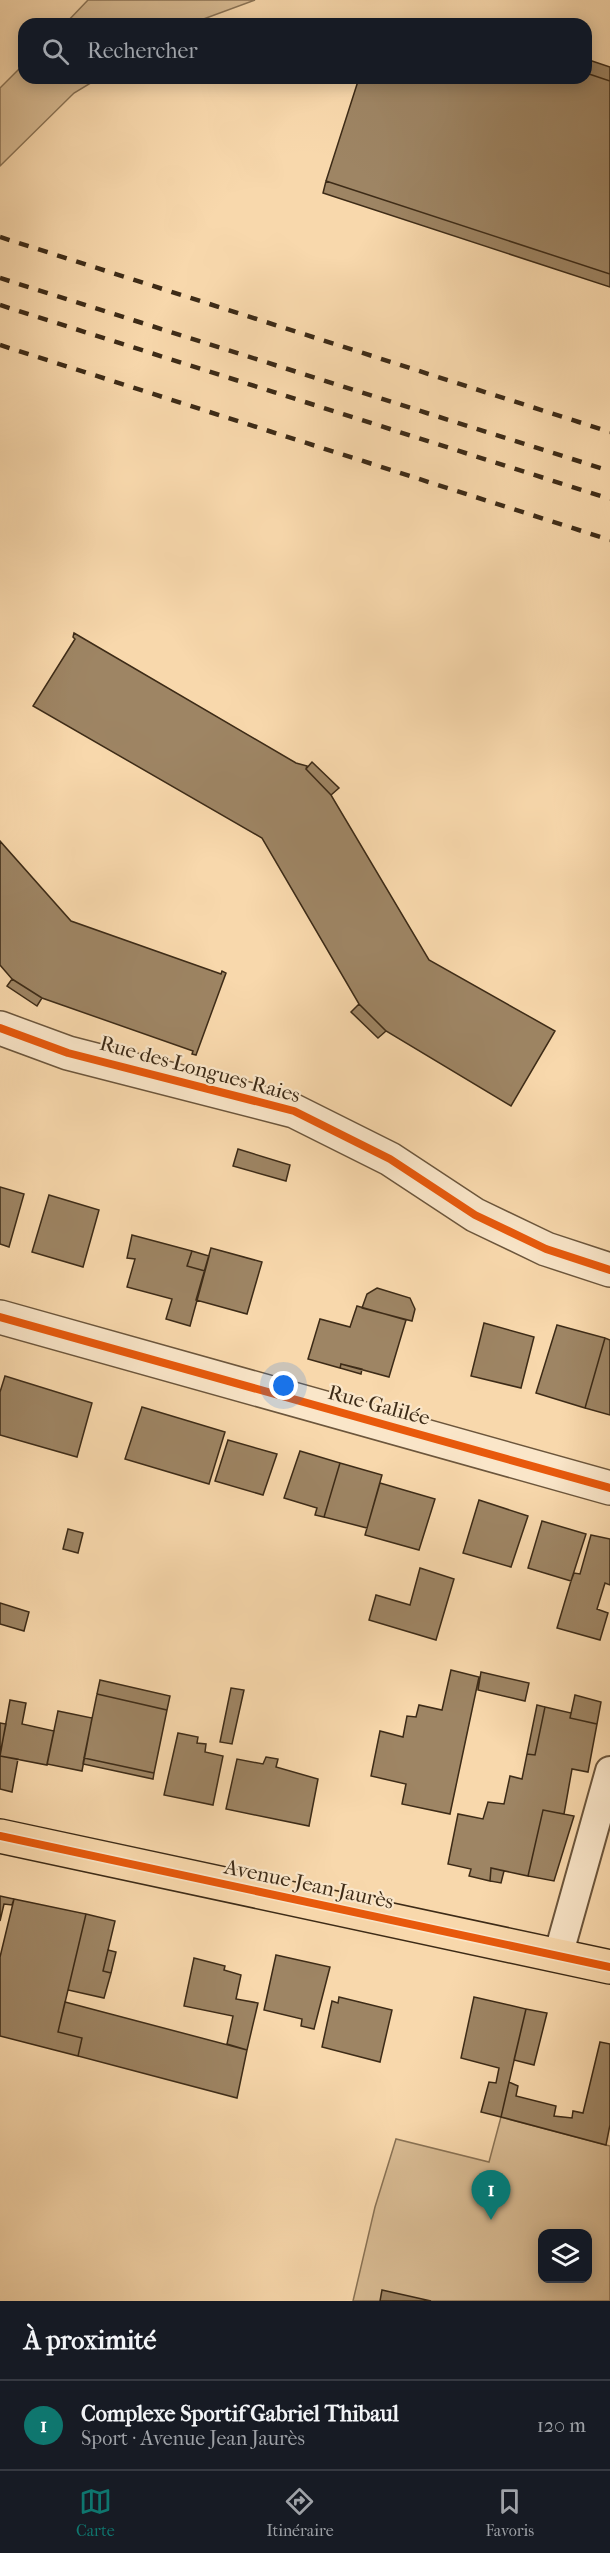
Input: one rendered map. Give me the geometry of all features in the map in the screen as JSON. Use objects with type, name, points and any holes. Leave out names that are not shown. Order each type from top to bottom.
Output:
[{"type":"main road","name":"Avenue Jean Jaurès","points":[[0,1836],[610,1967]]},
{"type":"street","name":"Rue des Longues Raies","points":[[0,1028],[68,1053],[294,1111],[390,1159],[476,1215],[546,1249],[610,1270]]},
{"type":"street","name":"Rue Galilée","points":[[0,1317],[610,1488]]},
{"type":"lane","points":[[558,1956],[610,1771]]},
{"type":"shaded area","points":[[88,0],[255,0],[206,18],[71,18]]},
{"type":"shaded area","points":[[18,70],[18,84],[89,84],[74,93],[0,166],[0,88]]},
{"type":"shaded area","points":[[501,2117],[610,2146],[610,2301],[353,2301],[375,2207],[396,2139],[489,2162]]},
{"type":"building","points":[[592,61],[610,67],[610,81],[592,75]]},
{"type":"building","points":[[592,75],[610,81],[610,274],[326,181],[357,84],[592,84]]},
{"type":"building","points":[[326,181],[610,274],[610,287],[323,193]]},
{"type":"building","points":[[74,633],[296,763],[307,766],[306,769],[331,795],[429,960],[555,1031],[511,1106],[386,1031],[359,1004],[262,838],[33,706],[75,639]]},
{"type":"building","points":[[312,762],[339,788],[331,795],[306,769]]},
{"type":"building","points":[[0,841],[71,921],[221,974],[222,971],[226,973],[196,1055],[192,1054],[193,1051],[42,998],[12,979],[0,965]]},
{"type":"building","points":[[12,979],[42,998],[37,1006],[7,986]]},
{"type":"building","points":[[359,1004],[386,1031],[378,1038],[351,1012]]},
{"type":"building","points":[[238,1149],[290,1165],[286,1181],[233,1166]]},
{"type":"building","points":[[0,1187],[24,1194],[9,1247],[0,1244]]},
{"type":"building","points":[[49,1195],[99,1210],[83,1267],[32,1252]]},
{"type":"building","points":[[132,1235],[192,1251],[187,1266],[205,1271],[190,1326],[166,1319],[172,1299],[127,1287],[135,1259],[127,1258]]},
{"type":"building","points":[[211,1248],[262,1262],[247,1314],[196,1300]]},
{"type":"building","points":[[192,1251],[209,1256],[205,1271],[187,1266]]},
{"type":"building","points":[[377,1288],[410,1298],[415,1309],[412,1321],[362,1308],[367,1294]]},
{"type":"building","points":[[357,1306],[406,1320],[389,1377],[341,1364],[340,1368],[308,1359],[320,1319],[350,1327]]},
{"type":"building","points":[[484,1323],[534,1337],[521,1388],[471,1376]]},
{"type":"building","points":[[557,1325],[605,1338],[585,1408],[536,1393]]},
{"type":"building","points":[[605,1338],[610,1340],[610,1415],[585,1408]]},
{"type":"building","points":[[341,1364],[362,1369],[361,1374],[340,1368]]},
{"type":"building","points":[[5,1376],[92,1403],[77,1457],[0,1435],[0,1392]]},
{"type":"building","points":[[142,1407],[225,1432],[209,1484],[125,1459]]},
{"type":"building","points":[[228,1440],[277,1454],[263,1495],[215,1481]]},
{"type":"building","points":[[300,1451],[340,1463],[324,1517],[315,1515],[317,1508],[284,1498]]},
{"type":"building","points":[[340,1463],[382,1475],[367,1528],[324,1517]]},
{"type":"building","points":[[380,1483],[435,1499],[419,1550],[365,1535]]},
{"type":"building","points":[[479,1500],[528,1516],[511,1567],[463,1553]]},
{"type":"building","points":[[542,1521],[586,1534],[571,1581],[528,1568]]},
{"type":"building","points":[[68,1529],[83,1533],[78,1553],[63,1549]]},
{"type":"building","points":[[591,1535],[610,1539],[610,1585],[605,1583],[597,1609],[608,1613],[600,1640],[557,1628],[574,1573],[580,1574]]},
{"type":"building","points":[[420,1568],[454,1579],[436,1640],[369,1620],[376,1595],[410,1605]]},
{"type":"building","points":[[0,1603],[29,1612],[24,1631],[0,1624]]},
{"type":"building","points":[[451,1670],[479,1677],[450,1814],[402,1804],[406,1784],[371,1776],[380,1731],[403,1737],[407,1716],[416,1717],[419,1705],[442,1710]]},
{"type":"building","points":[[481,1672],[529,1683],[525,1701],[478,1690]]},
{"type":"building","points":[[100,1680],[170,1696],[167,1710],[97,1694]]},
{"type":"building","points":[[231,1688],[244,1690],[232,1744],[220,1742]]},
{"type":"building","points":[[97,1694],[167,1710],[154,1773],[84,1758]]},
{"type":"building","points":[[575,1695],[601,1702],[597,1724],[570,1718]]},
{"type":"building","points":[[10,1700],[26,1703],[22,1724],[54,1731],[47,1765],[0,1756]]},
{"type":"building","points":[[537,1705],[545,1707],[535,1755],[527,1754]]},
{"type":"building","points":[[545,1707],[571,1713],[570,1718],[597,1724],[588,1772],[572,1769],[564,1814],[543,1810],[528,1876],[491,1868],[490,1881],[469,1876],[471,1869],[448,1864],[458,1814],[483,1819],[488,1802],[504,1804],[510,1776],[522,1779],[527,1754],[535,1755]]},
{"type":"building","points":[[58,1711],[92,1718],[82,1771],[47,1764]]},
{"type":"building","points":[[0,1723],[6,1724],[0,1754]]},
{"type":"building","points":[[178,1733],[198,1737],[197,1743],[206,1744],[205,1752],[223,1756],[213,1805],[164,1795]]},
{"type":"building","points":[[0,1756],[18,1759],[12,1792],[0,1789]]},
{"type":"building","points":[[266,1757],[278,1759],[276,1767],[318,1779],[309,1826],[226,1809],[237,1759],[263,1764]]},
{"type":"building","points":[[84,1758],[154,1773],[153,1779],[83,1764]]},
{"type":"building","points":[[543,1810],[574,1816],[554,1881],[528,1876]]},
{"type":"building","points":[[491,1868],[504,1871],[501,1883],[490,1881]]},
{"type":"building","points":[[0,1896],[14,1899],[12,1905],[4,1904],[0,1921]]},
{"type":"building","points":[[14,1899],[86,1914],[58,2032],[82,2038],[78,2056],[0,2036],[0,1957]]},
{"type":"building","points":[[86,1914],[115,1921],[103,1971],[111,1973],[104,1998],[68,1990]]},
{"type":"building","points":[[108,1950],[116,1952],[111,1973],[103,1971]]},
{"type":"building","points":[[276,1955],[330,1967],[314,2029],[301,2026],[302,2019],[264,2010]]},
{"type":"building","points":[[194,1958],[225,1966],[224,1970],[241,1975],[236,1999],[258,2003],[247,2050],[227,2044],[233,2016],[184,2006]]},
{"type":"building","points":[[339,1997],[392,2010],[380,2062],[322,2047],[332,2001],[338,2003]]},
{"type":"building","points":[[474,1997],[526,2009],[501,2117],[481,2112],[489,2082],[496,2083],[499,2068],[461,2058]]},
{"type":"building","points":[[65,2002],[247,2050],[237,2098],[78,2056],[82,2038],[58,2032]]},
{"type":"building","points":[[526,2009],[547,2013],[534,2065],[514,2060]]},
{"type":"building","points":[[600,2042],[610,2044],[610,2125],[606,2145],[501,2117],[509,2082],[518,2086],[516,2096],[556,2106],[554,2116],[572,2118],[573,2111],[583,2113]]},
{"type":"building","points":[[382,2290],[431,2301],[380,2301]]},
{"type":"railway","points":[[0,237],[610,432]]},
{"type":"railway","points":[[0,278],[610,471]]},
{"type":"railway","points":[[0,305],[610,499]]},
{"type":"railway","points":[[0,345],[610,540]]},
{"type":"cycle path","points":[[0,1028],[68,1053],[294,1111],[390,1159],[475,1215],[546,1249],[610,1270]]},
{"type":"cycle path","points":[[0,1317],[610,1488]]},
{"type":"cycle path","points":[[0,1836],[610,1967]]},
{"type":"place","name":"Complexe Sportif Gabriel Thibaul","points":[[491,2220]]}]
